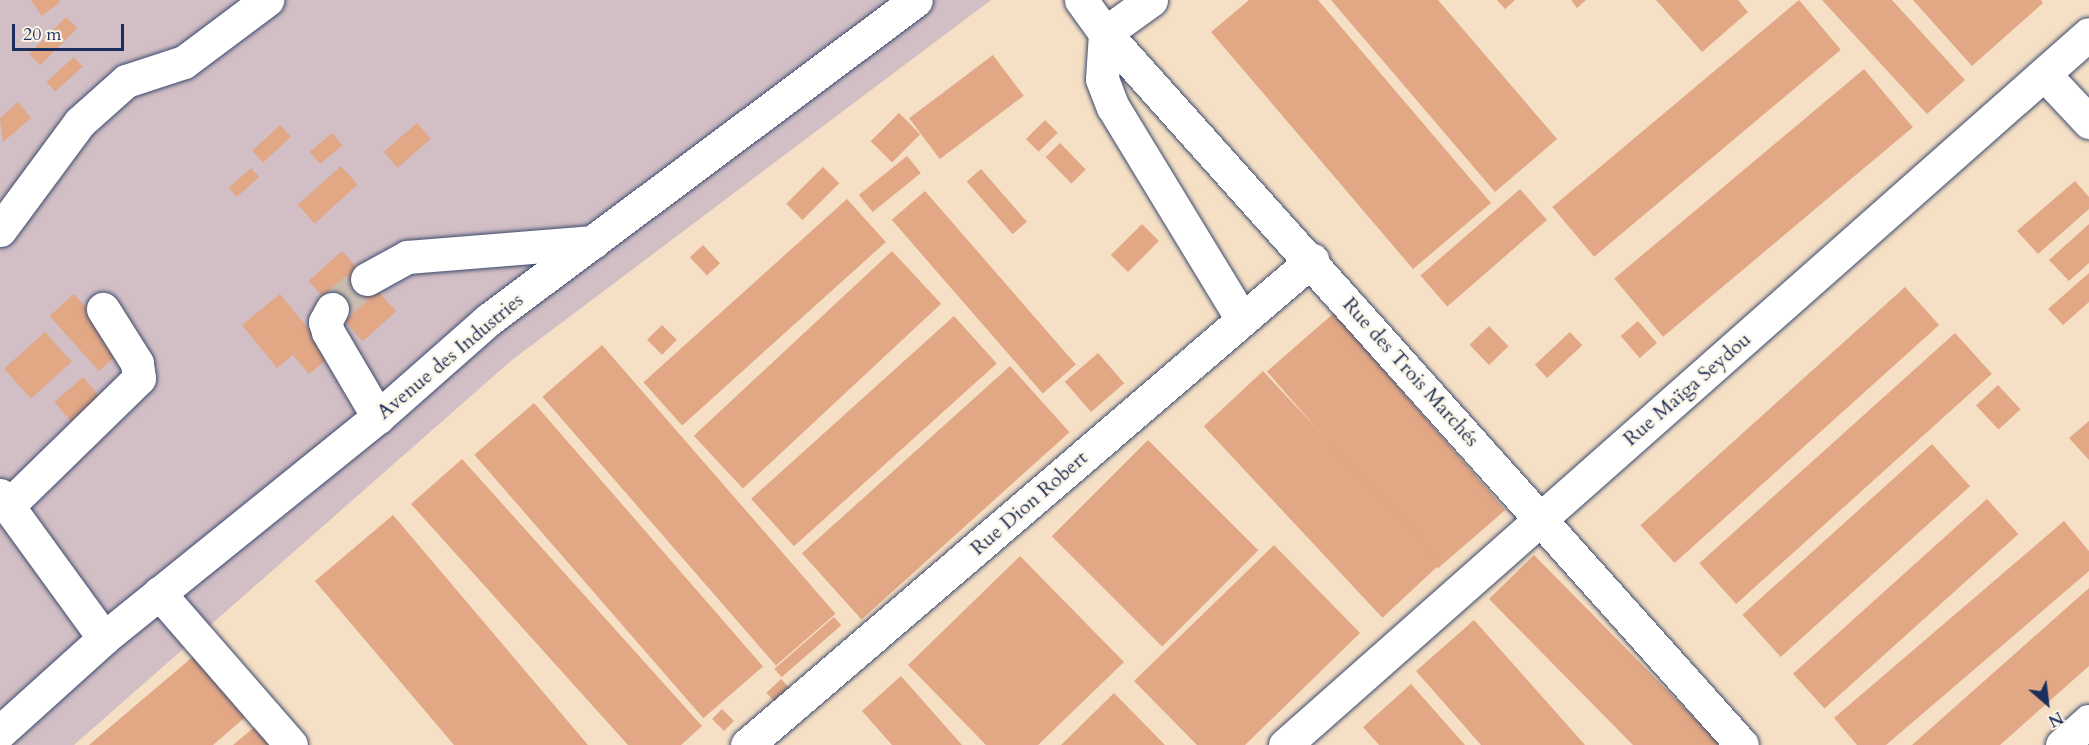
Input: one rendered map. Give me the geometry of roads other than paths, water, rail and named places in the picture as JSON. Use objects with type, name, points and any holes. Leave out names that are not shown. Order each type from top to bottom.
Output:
[{"type":"street","points":[[0,230],[80,122],[126,81],[184,62],[267,0]]},
{"type":"street","name":"Avenue des Industries","points":[[0,732],[104,638],[378,417],[488,320],[916,0]]},
{"type":"street","name":"Rue des Trois Marchés","points":[[1081,0],[1105,33],[1311,260],[1742,745]]},
{"type":"street","points":[[1151,0],[1105,33],[1102,79],[1113,107],[1242,320]]},
{"type":"street","name":"Rue Maïga Seydou","points":[[1285,745],[2089,34]]},
{"type":"street","points":[[2044,74],[2089,122]]},
{"type":"street","points":[[367,279],[407,257],[594,242]]},
{"type":"street","name":"Rue Dion Robert","points":[[747,745],[1311,260]]},
{"type":"street","points":[[103,309],[137,363],[139,378],[4,501],[104,638]]},
{"type":"street","points":[[332,309],[325,322],[328,332],[378,417]]},
{"type":"street","points":[[159,593],[291,745]]},
{"type":"street","points":[[2062,745],[2089,721]]},
{"type":"tunnel","points":[[332,309],[367,279]]}]
